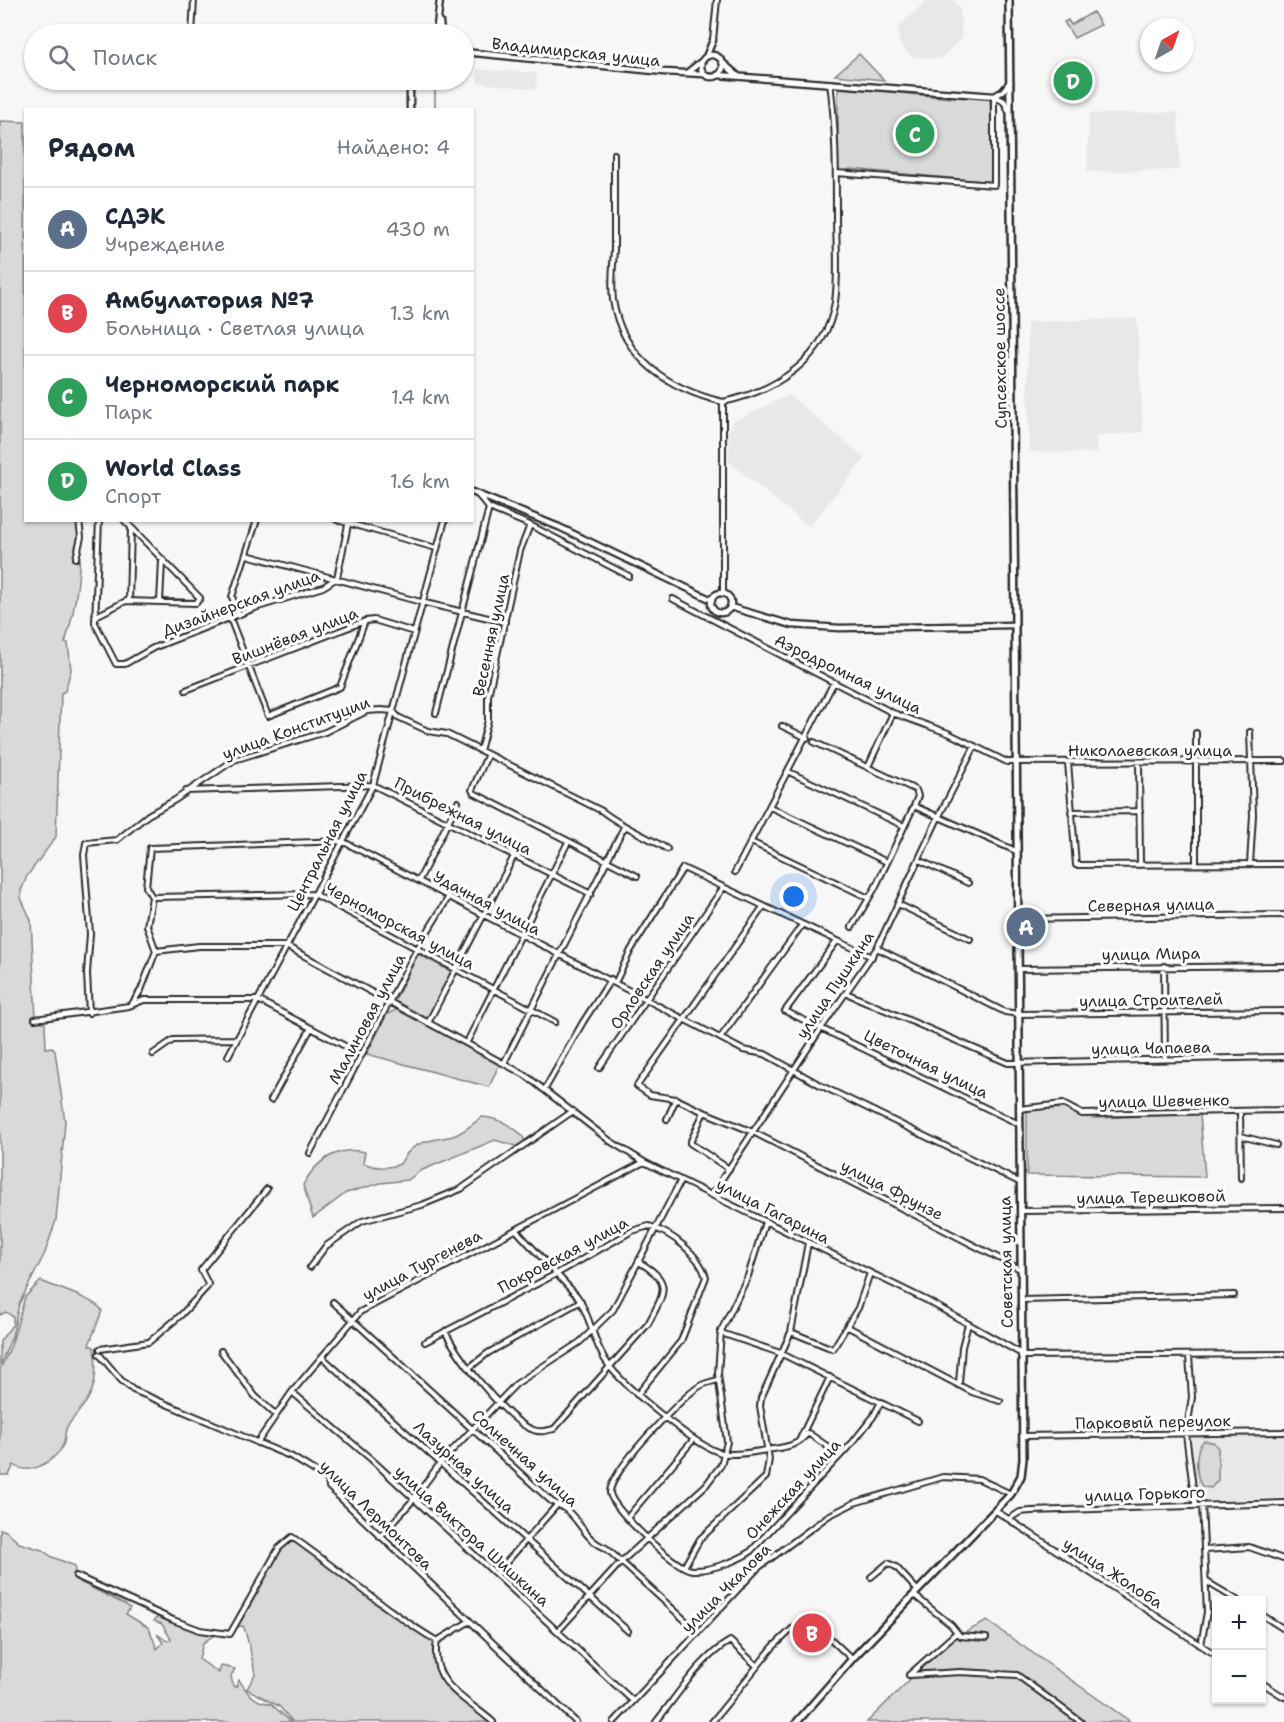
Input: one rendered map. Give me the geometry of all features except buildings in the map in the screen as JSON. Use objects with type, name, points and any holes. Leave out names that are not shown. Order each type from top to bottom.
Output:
[{"type":"main road","name":"Супсехское шоссе","points":[[1009,0],[1015,715]]},
{"type":"main road","name":"Советская улица","points":[[797,1722],[852,1659],[996,1511],[1011,1494],[1021,1476],[1015,715]]},
{"type":"street","points":[[193,24],[194,0]]},
{"type":"street","points":[[437,24],[440,0]]},
{"type":"street","points":[[440,0],[441,24]]},
{"type":"street","points":[[717,0],[713,40],[716,57],[738,76]]},
{"type":"street","points":[[713,40],[704,59],[704,74],[710,77],[717,75],[830,82],[994,96],[1004,101],[1010,113]]},
{"type":"street","name":"Владимирская улица","points":[[474,53],[704,74]]},
{"type":"street","points":[[686,73],[704,59],[716,57]]},
{"type":"street","points":[[717,75],[721,72],[721,62]]},
{"type":"street","points":[[614,154],[613,299],[627,341],[639,359],[661,377],[682,389],[723,402],[764,390],[795,371],[821,339],[833,309],[837,280],[836,173],[830,82]]},
{"type":"street","points":[[994,96],[1003,91],[1010,82]]},
{"type":"street","points":[[410,90],[410,108]]},
{"type":"street","points":[[836,173],[994,185],[994,96]]},
{"type":"street","points":[[723,402],[723,594]]},
{"type":"street","points":[[475,493],[559,527],[712,600]]},
{"type":"street","points":[[475,493],[484,506],[530,525],[629,576]]},
{"type":"street","points":[[436,713],[489,508]]},
{"type":"street","points":[[76,558],[81,537],[79,522]]},
{"type":"street","points":[[99,522],[96,616],[129,601],[196,603],[200,598],[126,522]]},
{"type":"street","points":[[239,615],[232,597],[256,522]]},
{"type":"street","points":[[337,578],[348,522],[436,548]]},
{"type":"street","name":"Центральная улица","points":[[228,1056],[373,785],[444,522]]},
{"type":"street","name":"Весенняя улица","points":[[480,751],[488,720],[488,696],[520,551],[530,525]]},
{"type":"street","points":[[129,601],[130,527]]},
{"type":"street","points":[[247,555],[462,613],[506,622]]},
{"type":"street","points":[[160,602],[162,560]]},
{"type":"street","name":"Дизайнерская улица","points":[[96,616],[95,623],[100,636],[116,664],[120,665],[153,648],[230,618],[323,587],[337,578]]},
{"type":"street","points":[[730,607],[730,598],[723,594],[716,595],[712,600],[713,609],[720,613],[730,607],[792,625],[900,628],[1016,625]]},
{"type":"street","name":"Аэродромная улица","points":[[674,599],[893,713],[975,746],[1007,762],[1015,763]]},
{"type":"street","points":[[230,618],[268,716],[340,687],[365,621]]},
{"type":"street","name":"Вишнёвая улица","points":[[186,690],[365,621],[374,620],[414,632]]},
{"type":"street","points":[[735,872],[807,738],[834,682]]},
{"type":"street","name":"улица Конституции","points":[[89,1013],[87,973],[90,934],[85,865],[86,843],[117,840],[148,814],[175,800],[185,790],[234,760],[325,732],[367,711],[393,711],[411,724],[428,731],[442,732],[602,811],[624,828],[646,835],[667,849]]},
{"type":"street","points":[[868,767],[893,713]]},
{"type":"street","points":[[782,726],[807,738]]},
{"type":"street","points":[[1250,732],[1250,864]]},
{"type":"street","points":[[1196,733],[1196,864]]},
{"type":"street","points":[[814,742],[916,790],[918,796],[869,898],[852,927]]},
{"type":"street","name":"улица Пушкина","points":[[712,1194],[792,1071],[872,957],[975,746]]},
{"type":"street","points":[[487,756],[473,784],[474,793],[638,876]]},
{"type":"street","name":"Николаевская улица","points":[[1015,763],[1284,761]]},
{"type":"street","points":[[1068,762],[1076,865],[1284,864]]},
{"type":"street","points":[[1139,762],[1140,865]]},
{"type":"street","points":[[789,772],[904,826]]},
{"type":"street","name":"Прибрежная улица","points":[[185,790],[373,785],[591,894]]},
{"type":"street","points":[[419,880],[458,802]]},
{"type":"street","points":[[914,806],[1016,851]]},
{"type":"street","points":[[770,807],[887,862]]},
{"type":"street","points":[[1071,812],[1140,811]]},
{"type":"street","points":[[504,1063],[624,828]]},
{"type":"street","name":"Удачная улица","points":[[152,897],[146,887],[150,848],[342,841],[521,936],[613,980],[743,1050],[765,1054],[792,1071]]},
{"type":"street","points":[[466,1042],[568,842]]},
{"type":"street","points":[[751,842],[869,898]]},
{"type":"street","points":[[428,1023],[514,856]]},
{"type":"street","points":[[919,860],[968,883]]},
{"type":"street","points":[[545,1089],[583,1022],[613,980],[683,868],[872,957]]},
{"type":"street","name":"Орловская улица","points":[[599,1068],[649,999],[723,888]]},
{"type":"street","name":"Черноморская улица","points":[[152,897],[314,894],[555,1022]]},
{"type":"street","points":[[132,1004],[141,990],[156,951],[147,926],[152,897]]},
{"type":"street","name":"Малиновая улица","points":[[310,1153],[417,949],[448,898]]},
{"type":"street","points":[[898,904],[970,939]]},
{"type":"street","points":[[686,1019],[763,907]]},
{"type":"street","name":"Северная улица","points":[[1018,919],[1284,915]]},
{"type":"street","points":[[721,1037],[802,925]]},
{"type":"street","name":"Цветочная улица","points":[[837,941],[785,1011],[1019,1124]]},
{"type":"street","points":[[156,951],[199,946],[286,946]]},
{"type":"street","name":"улица Гагарина","points":[[286,946],[525,1075],[610,1141],[644,1162],[870,1273],[1020,1354],[1189,1356],[1284,1354]]},
{"type":"street","points":[[877,948],[1005,1012],[1019,1014]]},
{"type":"street","points":[[1164,966],[1165,1059]]},
{"type":"street","name":"улица Мира","points":[[1018,969],[1284,966]]},
{"type":"street","name":"улица Чапаева","points":[[846,993],[1008,1063],[1284,1057]]},
{"type":"street","points":[[35,1019],[89,1013],[144,1000],[258,1000],[362,1055]]},
{"type":"street","name":"улица Строителей","points":[[1019,1014],[1284,1011]]},
{"type":"street","name":"улица Фрунзе","points":[[686,1019],[637,1086],[650,1095],[676,1100],[753,1132],[1020,1269]]},
{"type":"street","points":[[270,1100],[311,1028]]},
{"type":"street","points":[[153,1054],[173,1040],[236,1039]]},
{"type":"street","points":[[792,1071],[1019,1182]]},
{"type":"street","points":[[667,1119],[676,1100]]},
{"type":"street","name":"улица Шевченко","points":[[1019,1109],[1063,1104],[1082,1114],[1284,1110]]},
{"type":"street","points":[[309,1267],[326,1246],[362,1221],[422,1205],[461,1189],[573,1111]]},
{"type":"street","points":[[704,1112],[690,1143],[729,1169]]},
{"type":"street","name":"улица Шевченко","points":[[1240,1112],[1242,1178]]},
{"type":"street","points":[[1240,1136],[1276,1145]]},
{"type":"street","name":"улица Тургенева","points":[[257,1443],[292,1392],[353,1318],[395,1293],[644,1162]]},
{"type":"street","points":[[380,1537],[413,1500],[441,1462],[499,1402],[529,1374],[592,1333],[618,1305],[681,1179]]},
{"type":"street","name":"улица Лермонтова","points":[[267,1189],[201,1270],[208,1284],[207,1287],[181,1315],[149,1342],[100,1352],[121,1380],[133,1390],[292,1457],[323,1476],[328,1480],[329,1487],[380,1537],[576,1722]]},
{"type":"street","name":"улица Терешковой","points":[[1019,1211],[1284,1208]]},
{"type":"street","points":[[558,1631],[621,1562],[706,1485],[725,1454],[726,1427],[718,1380],[721,1333],[748,1276],[765,1222]]},
{"type":"street","name":"Покровская улица","points":[[425,1342],[558,1274],[632,1231],[642,1227],[656,1228],[693,1254],[703,1267],[706,1277],[681,1341],[637,1395]]},
{"type":"street","points":[[516,1230],[581,1301],[592,1333],[610,1366],[637,1395],[704,1447],[725,1454],[767,1450],[797,1445],[808,1433],[840,1455]]},
{"type":"street","points":[[718,1380],[695,1389],[666,1416],[612,1482],[610,1492],[614,1503],[627,1518],[684,1567],[700,1539],[766,1477],[769,1469],[760,1406],[780,1353],[791,1332],[808,1243]]},
{"type":"street","points":[[445,1331],[469,1368],[499,1402],[531,1429],[541,1432],[554,1429],[648,1324],[663,1289],[658,1273],[639,1262]]},
{"type":"street","points":[[791,1332],[833,1349],[848,1327],[870,1273]]},
{"type":"street","points":[[1020,1300],[1234,1295]]},
{"type":"street","points":[[469,1368],[488,1353],[581,1301]]},
{"type":"street","name":"Солнечная улица","points":[[333,1302],[557,1505],[563,1507],[580,1529],[621,1562],[699,1632]]},
{"type":"street","points":[[959,1383],[962,1347],[968,1324]]},
{"type":"street","points":[[848,1327],[959,1383],[972,1392],[1000,1401]]},
{"type":"street","points":[[721,1333],[780,1353],[918,1421]]},
{"type":"street","points":[[221,1351],[255,1396],[276,1415]]},
{"type":"street","points":[[1189,1356],[1192,1397],[1186,1434],[1195,1504]]},
{"type":"street","name":"Лазурная улица","points":[[322,1357],[628,1631]]},
{"type":"street","points":[[797,1445],[830,1377]]},
{"type":"street","name":"улица Виктора Шишкина","points":[[292,1392],[370,1459],[633,1701]]},
{"type":"street","name":"Онежская улица","points":[[684,1567],[692,1570],[711,1567],[749,1553],[840,1455],[873,1417],[881,1402]]},
{"type":"street","name":"Парковый переулок","points":[[1022,1436],[1284,1432]]},
{"type":"street","points":[[627,1518],[694,1439]]},
{"type":"street","name":"улица Чкалова","points":[[614,1722],[758,1568],[817,1524],[855,1503],[930,1479],[956,1476],[979,1479],[1011,1494]]},
{"type":"street","name":"улица Горького","points":[[1009,1519],[1020,1512],[1031,1511],[1195,1504],[1284,1503]]},
{"type":"street","points":[[1201,1645],[1207,1612],[1202,1504]]},
{"type":"street","points":[[495,1574],[557,1505]]},
{"type":"street","name":"улица Жолоба","points":[[996,1511],[1212,1652]]},
{"type":"street","points":[[76,1576],[200,1630],[230,1634],[279,1548],[292,1537],[345,1573],[397,1617],[438,1641]]},
{"type":"street","points":[[1205,1550],[1248,1547],[1283,1559]]},
{"type":"street","points":[[871,1577],[888,1563],[896,1567],[916,1593],[951,1625],[956,1633],[960,1636],[986,1638]]},
{"type":"street","points":[[1206,1582],[1230,1596]]},
{"type":"street","points":[[1266,1618],[1284,1629]]},
{"type":"street","points":[[470,1621],[438,1641],[434,1658],[438,1672],[466,1703],[493,1722]]},
{"type":"street","points":[[712,1722],[757,1666],[792,1629],[816,1624],[852,1659]]},
{"type":"street","points":[[956,1633],[909,1675],[960,1672],[1017,1675],[1081,1722]]},
{"type":"street","points":[[656,1722],[710,1656],[726,1643],[730,1641],[757,1666]]},
{"type":"street","points":[[1266,1686],[1284,1697]]},
{"type":"shaded area","points":[[927,0],[953,0],[960,8],[962,38],[940,59],[911,57],[899,43],[898,27]]},
{"type":"shaded area","points":[[1093,12],[1101,25],[1074,38],[1064,22],[1068,20],[1071,25]]},
{"type":"shaded area","points":[[859,54],[884,80],[835,75]]},
{"type":"shaded area","points":[[477,69],[537,73],[536,89],[477,83]]},
{"type":"shaded area","points":[[841,87],[950,98],[952,95],[990,98],[993,182],[850,169],[842,172],[838,169],[838,90]]},
{"type":"shaded area","points":[[1178,112],[1180,170],[1087,172],[1089,114]]},
{"type":"shaded area","points":[[0,121],[24,122],[24,522],[80,522],[80,537],[76,598],[65,643],[68,643],[71,670],[65,691],[61,693],[56,837],[27,876],[21,891],[21,898],[31,920],[36,1019],[45,1023],[46,1048],[52,1047],[55,1051],[65,1122],[56,1220],[45,1253],[19,1304],[12,1337],[0,1365],[0,1341],[13,1324],[13,1317],[6,1312],[0,1315]]},
{"type":"shaded area","points":[[1137,318],[1143,432],[1096,436],[1097,453],[1029,452],[1027,322]]},
{"type":"shaded area","points":[[789,395],[865,458],[809,527],[729,462],[728,432],[732,422]]},
{"type":"shaded area","points":[[418,954],[452,972],[428,1021],[393,1004]]},
{"type":"shaded area","points":[[398,1009],[499,1065],[489,1087],[367,1054],[387,1014]]},
{"type":"shaded area","points":[[1068,1108],[1093,1118],[1200,1114],[1205,1177],[1027,1175],[1027,1110]]},
{"type":"shaded area","points":[[482,1117],[507,1124],[518,1131],[525,1141],[519,1147],[495,1140],[420,1171],[408,1180],[381,1183],[346,1193],[313,1218],[303,1185],[314,1169],[328,1157],[336,1153],[355,1150],[365,1152],[363,1163],[382,1167],[395,1166],[400,1164],[416,1145],[457,1135]]},
{"type":"shaded area","points":[[41,1281],[84,1298],[102,1311],[89,1345],[94,1347],[95,1352],[94,1384],[86,1402],[67,1427],[63,1445],[55,1456],[35,1468],[20,1468],[14,1465],[9,1475],[0,1475],[0,1369],[11,1346],[25,1297]]},
{"type":"shaded area","points":[[1284,1434],[1284,1498],[1193,1501],[1191,1436]]},
{"type":"shaded area","points":[[1204,1441],[1213,1442],[1218,1448],[1218,1480],[1211,1488],[1203,1487],[1197,1471],[1198,1450]]},
{"type":"shaded area","points":[[0,1529],[6,1531],[19,1543],[42,1550],[52,1557],[75,1566],[74,1579],[130,1608],[126,1614],[149,1628],[157,1649],[163,1643],[157,1634],[167,1641],[171,1639],[162,1624],[154,1621],[157,1617],[188,1626],[197,1633],[211,1631],[217,1633],[203,1643],[199,1659],[219,1673],[221,1666],[235,1669],[231,1676],[233,1686],[236,1687],[239,1680],[249,1694],[259,1701],[271,1704],[291,1722],[0,1722]]},
{"type":"shaded area","points":[[292,1540],[311,1551],[437,1642],[435,1660],[446,1680],[492,1722],[293,1722],[279,1706],[247,1689],[255,1674],[243,1626],[235,1627],[286,1541]]},
{"type":"shaded area","points":[[987,1621],[1131,1722],[867,1722],[950,1640]]},
{"type":"waterway","points":[[435,90],[435,108]]},
{"type":"place","name":"World Class","points":[[1073,81]]},
{"type":"place","name":"Черноморский парк","points":[[915,134]]},
{"type":"place","name":"СДЭК","points":[[1026,927]]},
{"type":"place","name":"Амбулатория №7","points":[[812,1633]]}]
